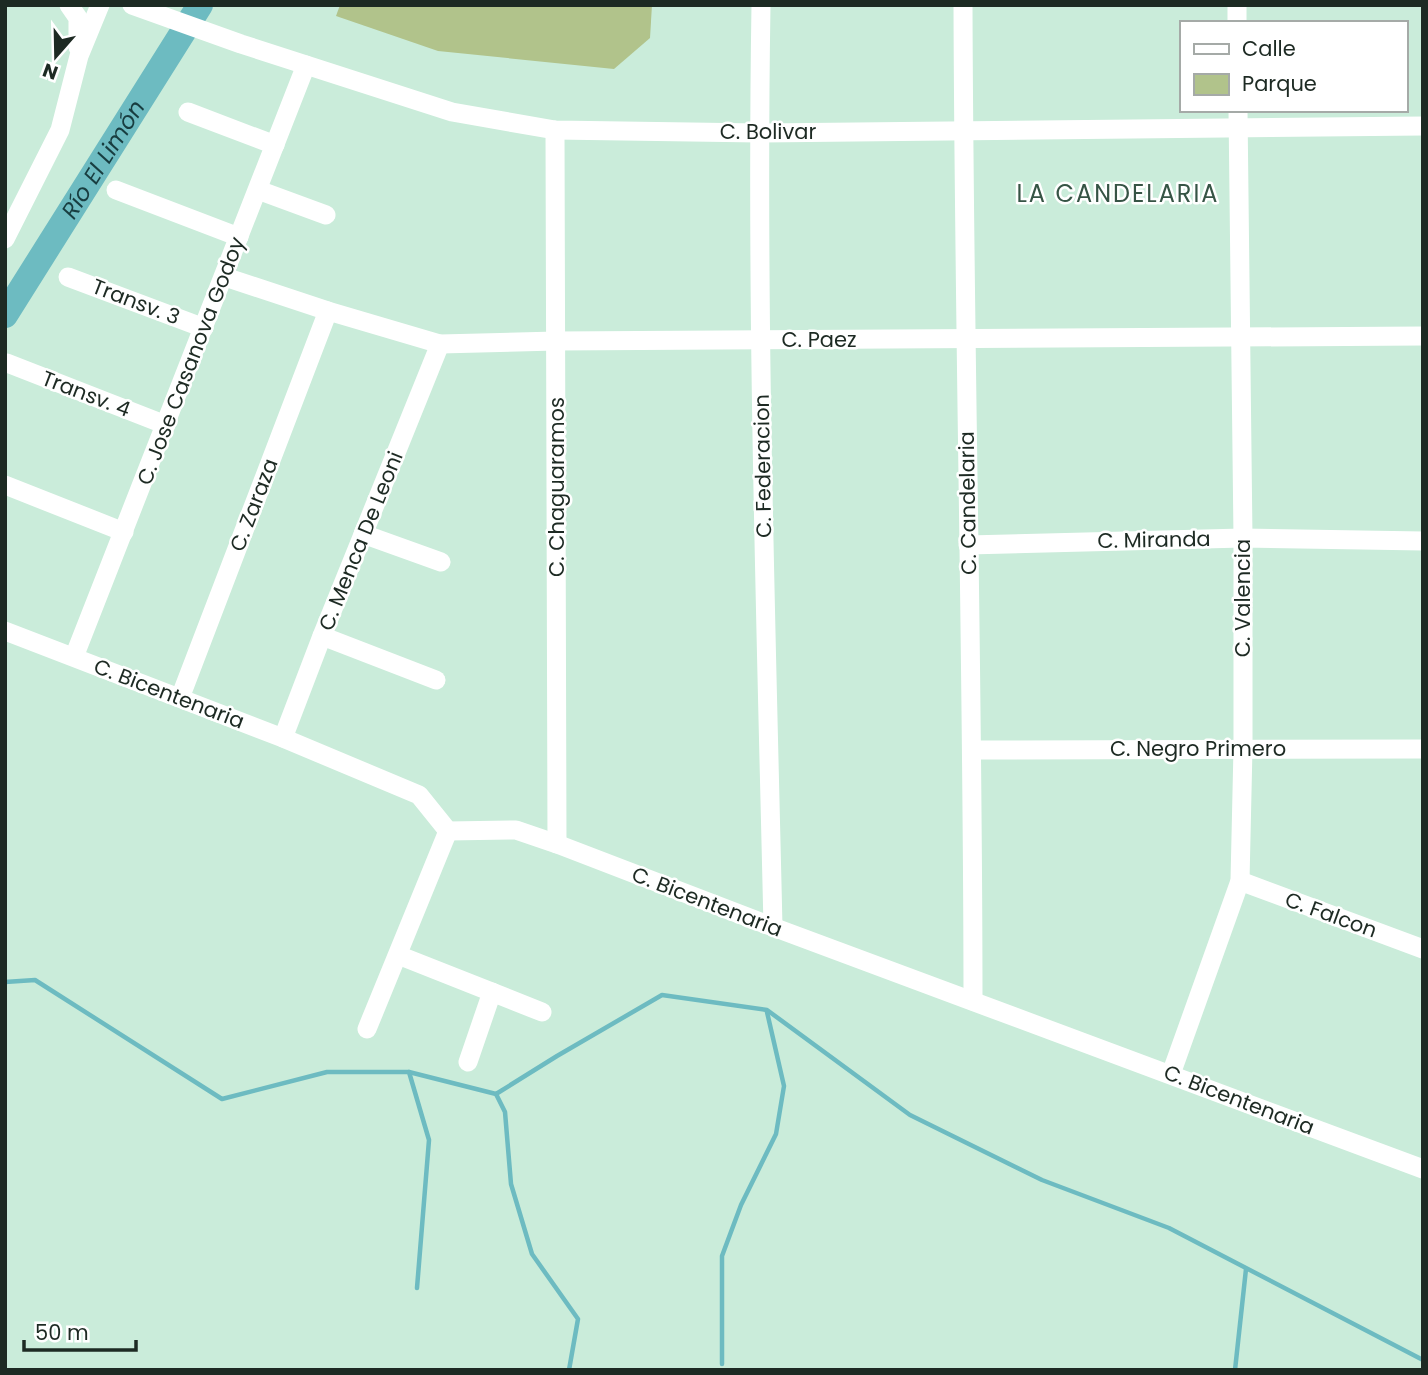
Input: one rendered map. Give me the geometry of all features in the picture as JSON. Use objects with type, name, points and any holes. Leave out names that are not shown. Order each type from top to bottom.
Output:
[{"type":"street","points":[[69,5],[78,18],[79,56]]},
{"type":"street","points":[[5,239],[60,130],[79,56],[100,5]]},
{"type":"street","name":"C. Federacion","points":[[761,5],[761,340],[773,928]]},
{"type":"street","name":"C. Candelaria","points":[[963,5],[965,339],[973,750],[973,1001]]},
{"type":"street","name":"C. Bolivar","points":[[133,6],[452,112],[555,130],[759,133],[963,130],[1239,119],[1423,126]]},
{"type":"street","name":"C. Jose Casanova Godoy","points":[[74,657],[306,65]]},
{"type":"street","points":[[188,112],[275,145]]},
{"type":"street","name":"C. Valencia","points":[[1171,1074],[1240,881],[1243,748],[1243,337],[1239,119]]},
{"type":"street","name":"C. Chaguaramos","points":[[555,130],[558,844]]},
{"type":"street","points":[[117,190],[239,237]]},
{"type":"street","points":[[258,190],[326,215]]},
{"type":"street","name":"C. Paez","points":[[225,276],[328,311],[440,344],[1423,336]]},
{"type":"street","name":"Transv. 3","points":[[68,277],[204,328]]},
{"type":"street","name":"C. Zaraza","points":[[180,698],[328,311]]},
{"type":"street","name":"C. Menca De Leoni","points":[[283,738],[440,344]]},
{"type":"street","name":"Transv. 4","points":[[7,363],[166,425]]},
{"type":"street","points":[[5,485],[124,532]]},
{"type":"street","points":[[363,534],[441,562]]},
{"type":"street","name":"C. Miranda","points":[[968,545],[1243,538],[1423,541]]},
{"type":"street","name":"C. Bicentenaria","points":[[5,631],[283,738],[419,795],[449,831],[516,830],[558,844],[773,928],[1423,1169]]},
{"type":"street","points":[[322,636],[436,680]]},
{"type":"street","name":"C. Negro Primero","points":[[973,750],[1423,749]]},
{"type":"street","points":[[368,1029],[449,831]]},
{"type":"street","name":"C. Falcon","points":[[1240,881],[1423,948]]},
{"type":"street","points":[[398,955],[542,1012]]},
{"type":"street","points":[[468,1062],[492,992]]},
{"type":"green space","points":[[340,5],[652,5],[650,38],[614,69],[438,51],[336,16]]},
{"type":"waterway","name":"Río El Limón","points":[[5,315],[200,5]]},
{"type":"waterway","points":[[5,982],[35,980],[222,1099],[327,1072],[409,1072],[496,1094],[662,995],[767,1010],[910,1115],[1042,1180],[1169,1228],[1423,1360]]},
{"type":"waterway","points":[[722,1364],[722,1256],[741,1205],[776,1134],[784,1086],[767,1012]]},
{"type":"waterway","points":[[409,1072],[429,1140],[417,1288]]},
{"type":"waterway","points":[[496,1094],[505,1112],[511,1184],[532,1254],[578,1319],[569,1370]]},
{"type":"waterway","points":[[1235,1370],[1246,1269]]},
{"type":"district","name":"LA CANDELARIA","points":[[1118,194]]}]
